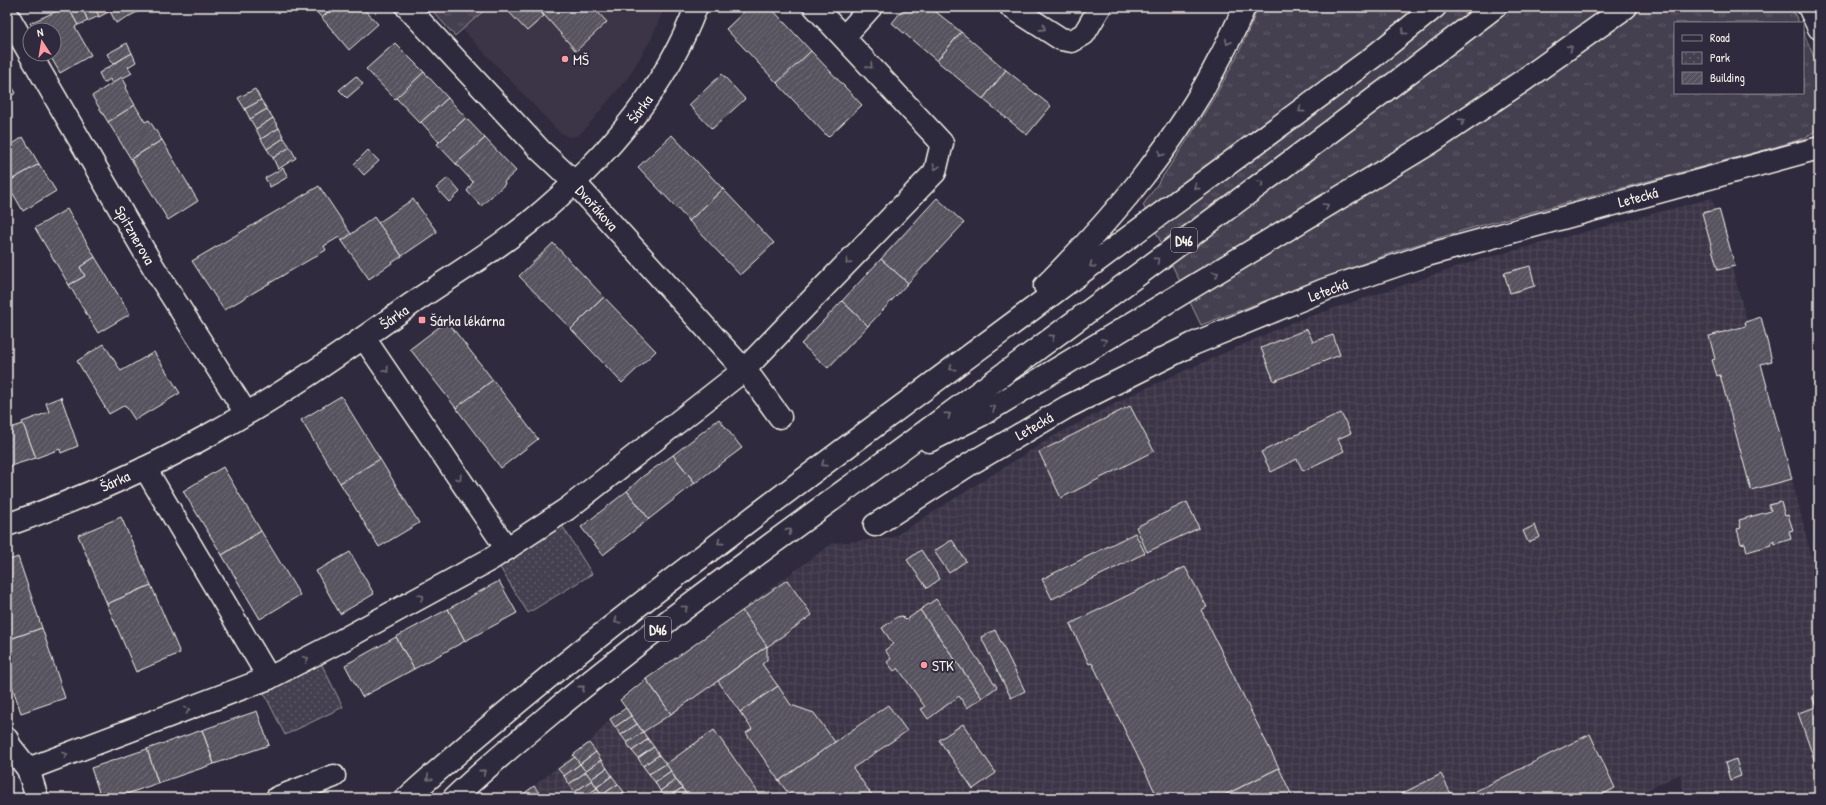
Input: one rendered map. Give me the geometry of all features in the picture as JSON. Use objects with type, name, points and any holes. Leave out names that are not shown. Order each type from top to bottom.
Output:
[{"type":"main road","points":[[7,14],[20,7]]},
{"type":"main road","name":"Dvořákova","points":[[407,7],[540,150],[574,182],[744,370],[780,417]]},
{"type":"main road","name":"Šárka","points":[[7,525],[105,487],[209,435],[364,338],[480,259],[523,226],[574,182],[602,155],[628,126],[654,90],[691,21],[696,7]]},
{"type":"main road","points":[[28,768],[269,678],[368,626],[507,549],[567,510],[744,370],[935,172],[942,143],[815,7]]},
{"type":"main road","points":[[844,37],[870,7]]},
{"type":"main road","points":[[1011,7],[1061,39],[1072,41],[1084,34],[1100,7]]},
{"type":"main road","points":[[983,345],[1061,270],[1155,163],[1210,79],[1244,7]]},
{"type":"main road","name":"D46","points":[[407,798],[511,707],[586,645],[983,345],[1373,57],[1435,7]]},
{"type":"main road","name":"D46","points":[[454,798],[475,778],[594,678],[729,574],[1387,90],[1495,7]]},
{"type":"main road","points":[[871,471],[981,415],[1430,143],[1524,80],[1626,7]]},
{"type":"main road","points":[[1809,7],[1819,28]]},
{"type":"main road","name":"Spitznerova","points":[[7,14],[22,40]]},
{"type":"main road","name":"Spitznerova","points":[[35,62],[154,268],[246,413]]},
{"type":"main road","name":"Letecká","points":[[876,525],[970,464],[1067,407],[1193,344],[1324,290],[1435,253],[1819,148]]},
{"type":"main road","points":[[364,338],[507,549]]},
{"type":"main road","points":[[145,468],[269,678]]},
{"type":"main road","points":[[7,739],[10,746],[28,768],[37,798]]},
{"type":"main road","points":[[277,798],[334,776]]},
{"type":"shaded area","name":"MŠ","points":[[488,7],[665,7],[650,41],[629,76],[578,136],[568,137],[559,132],[463,30]]},
{"type":"shaded area","points":[[1712,198],[1792,479],[1819,587],[1819,798],[1685,798],[1680,774],[1631,798],[518,798],[589,743],[610,719],[626,708],[620,700],[646,679],[833,543],[892,538],[1052,437],[1135,393],[1293,322],[1478,260]]},
{"type":"green space","points":[[429,7],[488,7],[455,36]]},
{"type":"green space","points":[[1258,7],[1791,7],[1798,22],[1674,22],[1674,94],[1804,94],[1804,33],[1819,69],[1819,128],[1805,138],[1772,148],[1468,229],[1399,250],[1201,325],[1143,205],[1222,85],[1247,34]]},
{"type":"green space","points":[[560,522],[592,574],[528,613],[496,561]]},
{"type":"green space","points":[[318,657],[343,707],[285,735],[260,685]]},
{"type":"building","points":[[68,7],[78,25],[75,27],[91,55],[60,73],[54,62],[62,62],[62,22],[32,22]]},
{"type":"building","points":[[68,7],[82,7],[88,21],[78,25]]},
{"type":"building","points":[[82,7],[95,7],[99,16],[88,21]]},
{"type":"building","points":[[95,7],[108,7],[110,11],[99,17]]},
{"type":"building","points":[[108,7],[147,7],[116,23]]},
{"type":"building","points":[[312,7],[333,7],[322,18]]},
{"type":"building","points":[[333,7],[362,7],[378,24],[349,50],[322,18]]},
{"type":"building","points":[[510,7],[536,7],[544,16],[527,31],[507,10]]},
{"type":"building","points":[[537,7],[593,7],[607,22],[576,51]]},
{"type":"building","points":[[749,7],[770,7],[811,51],[777,83],[726,29]]},
{"type":"building","points":[[905,7],[930,7],[961,32],[937,61],[892,23]]},
{"type":"building","points":[[961,32],[1006,70],[983,99],[937,61]]},
{"type":"building","points":[[127,43],[132,53],[113,64],[107,54]]},
{"type":"building","points":[[395,43],[424,72],[395,99],[366,69]]},
{"type":"building","points":[[811,51],[862,105],[828,137],[777,83]]},
{"type":"building","points":[[132,53],[136,62],[128,67],[132,73],[112,84],[110,79],[104,83],[99,73]]},
{"type":"building","points":[[1006,70],[1051,106],[1027,135],[983,99]]},
{"type":"building","points":[[424,72],[448,98],[420,123],[396,98]]},
{"type":"building","points":[[722,74],[745,99],[712,129],[689,105]]},
{"type":"building","points":[[356,76],[363,84],[347,98],[339,90]]},
{"type":"building","points":[[122,77],[127,86],[125,88],[135,105],[108,122],[92,96]]},
{"type":"building","points":[[7,78],[16,93],[7,98]]},
{"type":"building","points":[[255,89],[261,100],[245,109],[238,98]]},
{"type":"building","points":[[448,98],[466,118],[439,142],[421,122]]},
{"type":"building","points":[[261,100],[267,109],[250,119],[245,109]]},
{"type":"building","points":[[135,105],[145,122],[149,120],[162,140],[131,159],[108,122]]},
{"type":"building","points":[[267,109],[273,118],[256,129],[250,119]]},
{"type":"building","points":[[273,118],[279,128],[261,139],[256,129]]},
{"type":"building","points":[[466,118],[485,138],[456,164],[437,144]]},
{"type":"building","points":[[279,128],[284,138],[267,149],[261,139]]},
{"type":"building","points":[[672,135],[723,189],[689,221],[638,167]]},
{"type":"building","points":[[23,137],[39,164],[8,182],[7,145],[9,144],[10,146]]},
{"type":"building","points":[[284,138],[290,147],[273,158],[267,149]]},
{"type":"building","points":[[485,138],[516,171],[504,182],[505,184],[481,206],[467,191],[473,182],[456,164]]},
{"type":"building","points":[[162,140],[198,201],[168,220],[131,159]]},
{"type":"building","points":[[290,147],[296,158],[278,169],[273,158]]},
{"type":"building","points":[[368,150],[379,161],[364,175],[354,164]]},
{"type":"building","points":[[39,164],[56,191],[23,211],[8,182]]},
{"type":"building","points":[[283,168],[288,177],[270,187],[265,178]]},
{"type":"building","points":[[448,178],[460,192],[449,202],[436,188]]},
{"type":"building","points":[[319,186],[351,234],[342,241],[339,237],[324,246],[326,250],[224,310],[192,261]]},
{"type":"building","points":[[723,189],[774,243],[740,275],[689,221]]},
{"type":"building","points":[[937,198],[964,223],[908,283],[881,259]]},
{"type":"building","points":[[413,199],[437,232],[402,256],[378,223]]},
{"type":"building","points":[[67,209],[95,257],[80,267],[85,276],[69,285],[35,228]]},
{"type":"building","points":[[1719,209],[1735,266],[1718,270],[1702,213]]},
{"type":"building","points":[[374,217],[402,256],[369,279],[342,241]]},
{"type":"building","points":[[553,243],[604,297],[571,329],[519,276]]},
{"type":"building","points":[[95,257],[130,314],[98,333],[69,285],[85,276],[80,267]]},
{"type":"building","points":[[881,259],[908,283],[868,326],[842,301]]},
{"type":"building","points":[[1530,266],[1535,286],[1510,293],[1504,273]]},
{"type":"building","points":[[604,297],[656,351],[622,383],[571,329]]},
{"type":"building","points":[[842,301],[868,326],[828,368],[801,344]]},
{"type":"building","points":[[1761,317],[1772,361],[1761,364],[1792,479],[1751,490],[1720,375],[1717,376],[1712,360],[1715,359],[1709,336],[1746,326],[1745,322]]},
{"type":"building","points":[[447,321],[493,380],[456,408],[410,349]]},
{"type":"building","points":[[1307,329],[1313,342],[1333,335],[1340,355],[1274,381],[1261,348]]},
{"type":"building","points":[[104,344],[121,371],[154,352],[180,393],[135,420],[125,405],[109,414],[77,361]]},
{"type":"building","points":[[493,380],[538,439],[501,468],[456,408]]},
{"type":"building","points":[[341,396],[380,459],[340,483],[301,420]]},
{"type":"building","points":[[61,397],[78,446],[61,453],[60,449],[36,458],[22,422],[49,412],[46,403]]},
{"type":"building","points":[[1130,406],[1154,451],[1061,498],[1039,452]]},
{"type":"building","points":[[1341,413],[1351,433],[1338,439],[1344,451],[1303,471],[1297,459],[1271,472],[1261,452]]},
{"type":"building","points":[[719,419],[742,448],[695,483],[673,455]]},
{"type":"building","points":[[23,424],[36,458],[7,467],[7,429]]},
{"type":"building","points":[[673,455],[695,483],[649,519],[627,491],[642,477]]},
{"type":"building","points":[[380,459],[419,523],[379,547],[340,483]]},
{"type":"building","points":[[223,467],[261,531],[222,555],[183,491]]},
{"type":"building","points":[[627,491],[649,519],[603,555],[581,527]]},
{"type":"building","points":[[1187,502],[1199,528],[1147,552],[1136,527]]},
{"type":"building","points":[[1781,502],[1785,516],[1788,515],[1793,530],[1789,531],[1791,539],[1775,544],[1774,541],[1770,543],[1771,545],[1747,552],[1745,543],[1741,544],[1737,529],[1741,528],[1739,520],[1771,511],[1769,505]]},
{"type":"building","points":[[121,517],[151,585],[107,604],[78,535]]},
{"type":"building","points":[[1535,525],[1540,537],[1528,542],[1523,531]]},
{"type":"building","points":[[261,531],[300,595],[260,619],[222,555]]},
{"type":"building","points":[[1135,533],[1145,553],[1052,599],[1042,579]]},
{"type":"building","points":[[952,540],[966,561],[949,573],[934,551]]},
{"type":"building","points":[[921,550],[940,579],[927,588],[907,560]]},
{"type":"building","points":[[350,552],[374,594],[340,614],[316,571]]},
{"type":"building","points":[[18,557],[42,628],[7,640],[7,561]]},
{"type":"building","points":[[1185,567],[1207,607],[1201,610],[1279,768],[1219,798],[1158,798],[1092,663],[1089,664],[1070,624]]},
{"type":"building","points":[[787,580],[812,615],[767,647],[742,611]]},
{"type":"building","points":[[499,581],[517,613],[465,641],[448,609]]},
{"type":"building","points":[[151,585],[180,653],[136,672],[107,604]]},
{"type":"building","points":[[936,599],[997,687],[982,698],[920,610]]},
{"type":"building","points":[[448,609],[465,641],[414,669],[396,637]]},
{"type":"building","name":"STK","points":[[920,610],[982,698],[967,708],[959,696],[928,719],[921,709],[925,707],[898,668],[894,671],[887,662],[891,659],[885,650],[893,644],[882,628],[897,617],[902,616],[906,620]]},
{"type":"building","points":[[742,611],[767,646],[671,714],[646,679]]},
{"type":"building","points":[[42,628],[65,698],[21,713],[7,671],[7,640]]},
{"type":"building","points":[[995,630],[1025,691],[1011,698],[981,637]]},
{"type":"building","points":[[396,637],[414,669],[362,697],[345,665]]},
{"type":"building","points":[[767,646],[767,660],[762,664],[778,686],[740,712],[718,681]]},
{"type":"building","points":[[646,679],[671,714],[643,732],[620,700]]},
{"type":"building","points":[[778,686],[791,705],[814,713],[835,742],[779,781],[746,733],[752,729],[740,712]]},
{"type":"building","points":[[1819,694],[1819,761],[1815,762],[1798,713],[1816,707],[1812,696]]},
{"type":"building","points":[[888,705],[907,731],[853,768],[874,798],[792,798],[779,781]]},
{"type":"building","points":[[626,708],[631,716],[615,727],[610,719]]},
{"type":"building","points":[[257,711],[269,745],[214,764],[202,730]]},
{"type":"building","points":[[631,716],[637,724],[621,735],[615,727]]},
{"type":"building","points":[[637,724],[643,732],[627,743],[621,735]]},
{"type":"building","points":[[963,724],[996,773],[973,789],[939,740]]},
{"type":"building","points":[[202,730],[214,764],[158,783],[147,749]]},
{"type":"building","points":[[714,730],[762,798],[689,798],[666,764]]},
{"type":"building","points":[[643,732],[648,739],[632,751],[627,743]]},
{"type":"building","points":[[1590,734],[1615,788],[1596,798],[1462,798]]},
{"type":"building","points":[[648,739],[654,747],[638,758],[632,751]]},
{"type":"building","points":[[589,743],[596,752],[580,764],[573,755]]},
{"type":"building","points":[[654,747],[659,755],[643,766],[638,758]]},
{"type":"building","points":[[147,749],[158,783],[115,798],[101,798],[91,768]]},
{"type":"building","points":[[596,752],[601,760],[585,771],[580,764]]},
{"type":"building","points":[[659,755],[666,764],[649,774],[643,766]]},
{"type":"building","points":[[575,757],[580,764],[564,776],[558,769]]},
{"type":"building","points":[[1736,759],[1741,776],[1730,780],[1725,763]]},
{"type":"building","points":[[601,760],[607,768],[591,779],[585,771]]},
{"type":"building","points":[[580,764],[586,772],[569,784],[564,776]]},
{"type":"building","points":[[666,764],[671,771],[655,782],[649,774]]},
{"type":"building","points":[[607,768],[612,776],[597,787],[591,779]]},
{"type":"building","points":[[1279,768],[1293,798],[1219,798]]},
{"type":"building","points":[[671,771],[676,780],[660,791],[655,782]]},
{"type":"building","points":[[586,772],[592,780],[575,792],[569,784]]},
{"type":"building","points":[[1441,774],[1453,798],[1395,798],[1395,797]]},
{"type":"building","points":[[612,776],[618,784],[602,795],[597,787]]},
{"type":"building","points":[[592,780],[597,788],[583,798],[579,798],[575,792]]},
{"type":"building","points":[[676,780],[682,788],[666,798],[660,791]]},
{"type":"building","points":[[618,784],[624,792],[615,798],[604,798],[602,795]]},
{"type":"building","points":[[534,786],[540,794],[535,798],[518,798]]},
{"type":"building","points":[[597,788],[603,796],[600,798],[583,798]]},
{"type":"building","points":[[682,788],[687,795],[683,798],[666,798]]},
{"type":"building","points":[[624,792],[628,798],[615,798]]},
{"type":"place","name":"MŠ","points":[[565,59]]},
{"type":"place","name":"Šárka lékárna","points":[[422,320]]},
{"type":"place","name":"STK","points":[[924,665]]}]
